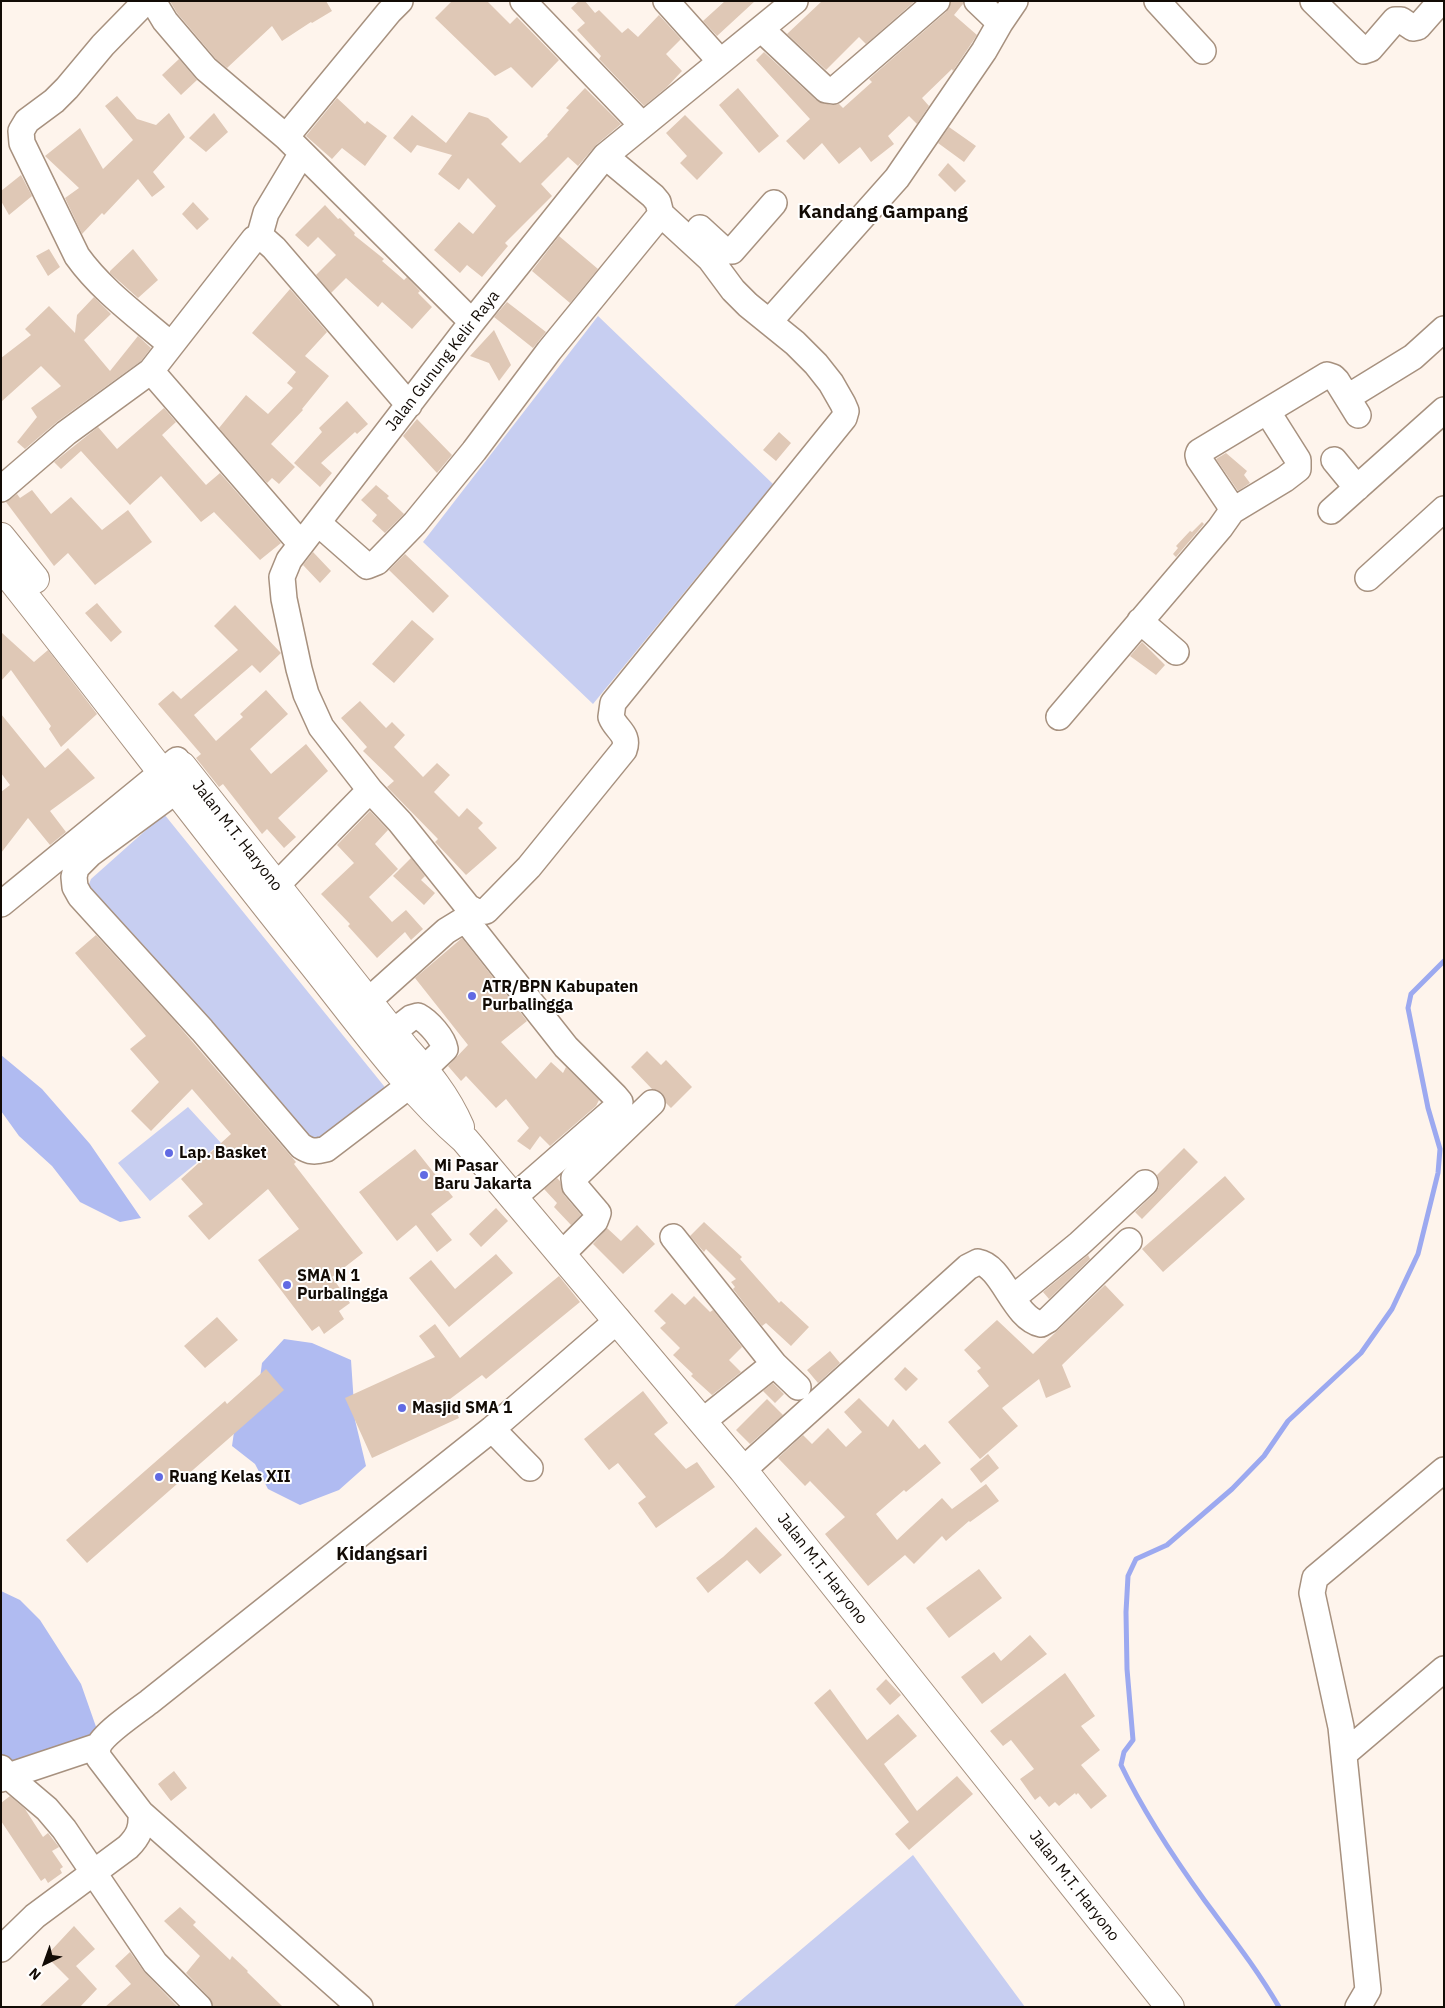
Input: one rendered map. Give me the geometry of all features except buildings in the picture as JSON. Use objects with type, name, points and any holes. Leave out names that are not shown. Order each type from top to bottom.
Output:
[{"type":"main road","name":"Jalan M.T. Haryono","points":[[1,537],[257,894],[417,1077],[441,1090],[452,1108],[465,1140],[743,1470],[1170,2007]]},
{"type":"main road","name":"Jalan M.T. Haryono","points":[[1,566],[172,774],[276,886],[393,1032],[417,1077]]},
{"type":"street","points":[[146,1],[103,45],[67,88],[54,101],[27,121],[20,135],[22,143],[77,256],[96,280],[171,345]]},
{"type":"street","points":[[153,1],[165,21],[206,69],[294,145],[472,322]]},
{"type":"street","points":[[259,238],[266,213],[294,145],[369,36],[400,1]]},
{"type":"street","points":[[368,1001],[440,936],[471,916],[486,911],[492,906],[529,867],[624,750],[626,745],[625,737],[611,717],[613,703],[844,418],[846,411],[844,404],[831,383],[773,317],[733,290],[710,259],[653,196],[621,143],[523,1]]},
{"type":"street","points":[[666,1],[720,61]]},
{"type":"street","name":"Jalan Gunung Kelir Raya","points":[[514,1197],[619,1106],[620,1102],[566,1047],[471,916],[463,901],[400,822],[370,790],[321,727],[306,694],[299,669],[286,607],[282,577],[289,560],[300,543],[318,523],[472,322],[621,143],[795,1]]},
{"type":"street","points":[[761,29],[826,90],[833,91],[937,1]]},
{"type":"street","points":[[977,1],[1000,23]]},
{"type":"street","points":[[773,317],[897,178],[984,51],[1015,1]]},
{"type":"street","points":[[1157,1],[1203,51]]},
{"type":"street","points":[[1313,1],[1364,51],[1370,49],[1396,20],[1401,20],[1413,28],[1418,27],[1441,1]]},
{"type":"street","points":[[677,223],[696,225],[724,250],[729,252],[732,251],[774,203]]},
{"type":"street","points":[[318,523],[367,566],[377,562],[415,523],[474,451],[549,351],[677,223]]},
{"type":"street","points":[[1,489],[66,433],[151,371],[251,242],[259,238],[265,240],[274,248],[408,405]]},
{"type":"street","points":[[1232,511],[1228,502],[1209,476],[1198,455],[1199,452],[1327,375],[1333,377],[1353,406],[1444,329]]},
{"type":"street","points":[[151,371],[300,543]]},
{"type":"street","points":[[1331,510],[1444,410]]},
{"type":"street","points":[[1059,717],[1220,528],[1232,511],[1298,469],[1298,460],[1266,411]]},
{"type":"street","points":[[1334,460],[1357,488]]},
{"type":"street","points":[[1368,578],[1444,509]]},
{"type":"street","points":[[1140,621],[1176,652]]},
{"type":"street","points":[[1,904],[172,774]]},
{"type":"street","points":[[172,774],[76,868],[74,877],[75,887],[80,896],[202,1030],[301,1146],[308,1151],[316,1152],[326,1149],[417,1077]]},
{"type":"street","points":[[276,886],[370,790]]},
{"type":"street","points":[[562,1254],[598,1217],[597,1210],[575,1186],[574,1178],[652,1103]]},
{"type":"street","points":[[1013,1298],[1079,1244],[1145,1182]]},
{"type":"street","points":[[673,1237],[774,1364],[798,1387]]},
{"type":"street","points":[[743,1470],[968,1267],[978,1262],[988,1266],[1024,1315],[1032,1322],[1041,1324],[1048,1320],[1129,1241]]},
{"type":"street","points":[[360,2007],[141,1813],[99,1758],[98,1746],[104,1738],[492,1429],[618,1320]]},
{"type":"street","points":[[703,1421],[774,1364]]},
{"type":"street","points":[[492,1429],[530,1468]]},
{"type":"street","points":[[1358,2007],[1368,1990],[1341,1727],[1312,1593],[1315,1578],[1444,1470]]},
{"type":"street","points":[[1344,1754],[1444,1670]]},
{"type":"street","points":[[4,1774],[98,1746]]},
{"type":"street","points":[[4,1774],[47,1809],[64,1829],[155,1963],[199,2007]]},
{"type":"street","points":[[1,1949],[35,1916],[128,1847],[138,1837],[142,1826],[141,1813]]},
{"type":"shaded area","points":[[598,316],[773,484],[593,704],[423,542]]},
{"type":"shaded area","points":[[164,814],[388,1091],[318,1144],[300,1140],[87,889],[91,879]]},
{"type":"shaded area","points":[[1,1055],[42,1089],[90,1144],[141,1218],[120,1222],[80,1202],[52,1166],[19,1136],[1,1111]]},
{"type":"shaded area","name":"Lap. Basket","points":[[188,1107],[221,1143],[150,1201],[118,1163]]},
{"type":"shaded area","points":[[284,1339],[312,1343],[351,1360],[355,1420],[366,1466],[339,1490],[300,1505],[268,1489],[255,1464],[232,1446],[235,1425],[257,1401],[262,1363]]},
{"type":"shaded area","points":[[1,1591],[20,1600],[40,1620],[81,1684],[101,1741],[1,1768]]},
{"type":"shaded area","points":[[913,1855],[1025,2007],[733,2007]]},
{"type":"waterway","points":[[1279,2007],[1253,1966],[1171,1852],[1139,1800],[1121,1765],[1124,1752],[1133,1740],[1127,1669],[1126,1612],[1128,1576],[1136,1559],[1167,1545],[1232,1489],[1264,1456],[1288,1421],[1361,1353],[1392,1309],[1418,1254],[1438,1173],[1440,1149],[1428,1108],[1408,1008],[1411,994],[1444,961]]},
{"type":"place","name":"ATR/BPN Kabupaten Purbalingga","points":[[472,996]]},
{"type":"place","name":"Lap. Basket","points":[[169,1153]]},
{"type":"place","name":"Mi Pasar Baru Jakarta","points":[[424,1175]]},
{"type":"place","name":"SMA N 1 Purbalingga","points":[[287,1285]]},
{"type":"place","name":"Masjid SMA 1","points":[[402,1408]]},
{"type":"place","name":"Ruang Kelas XII","points":[[159,1477]]},
{"type":"district","name":"Kandang Gampang","points":[[883,213]]},
{"type":"district","name":"Kidangsari","points":[[382,1555]]}]
